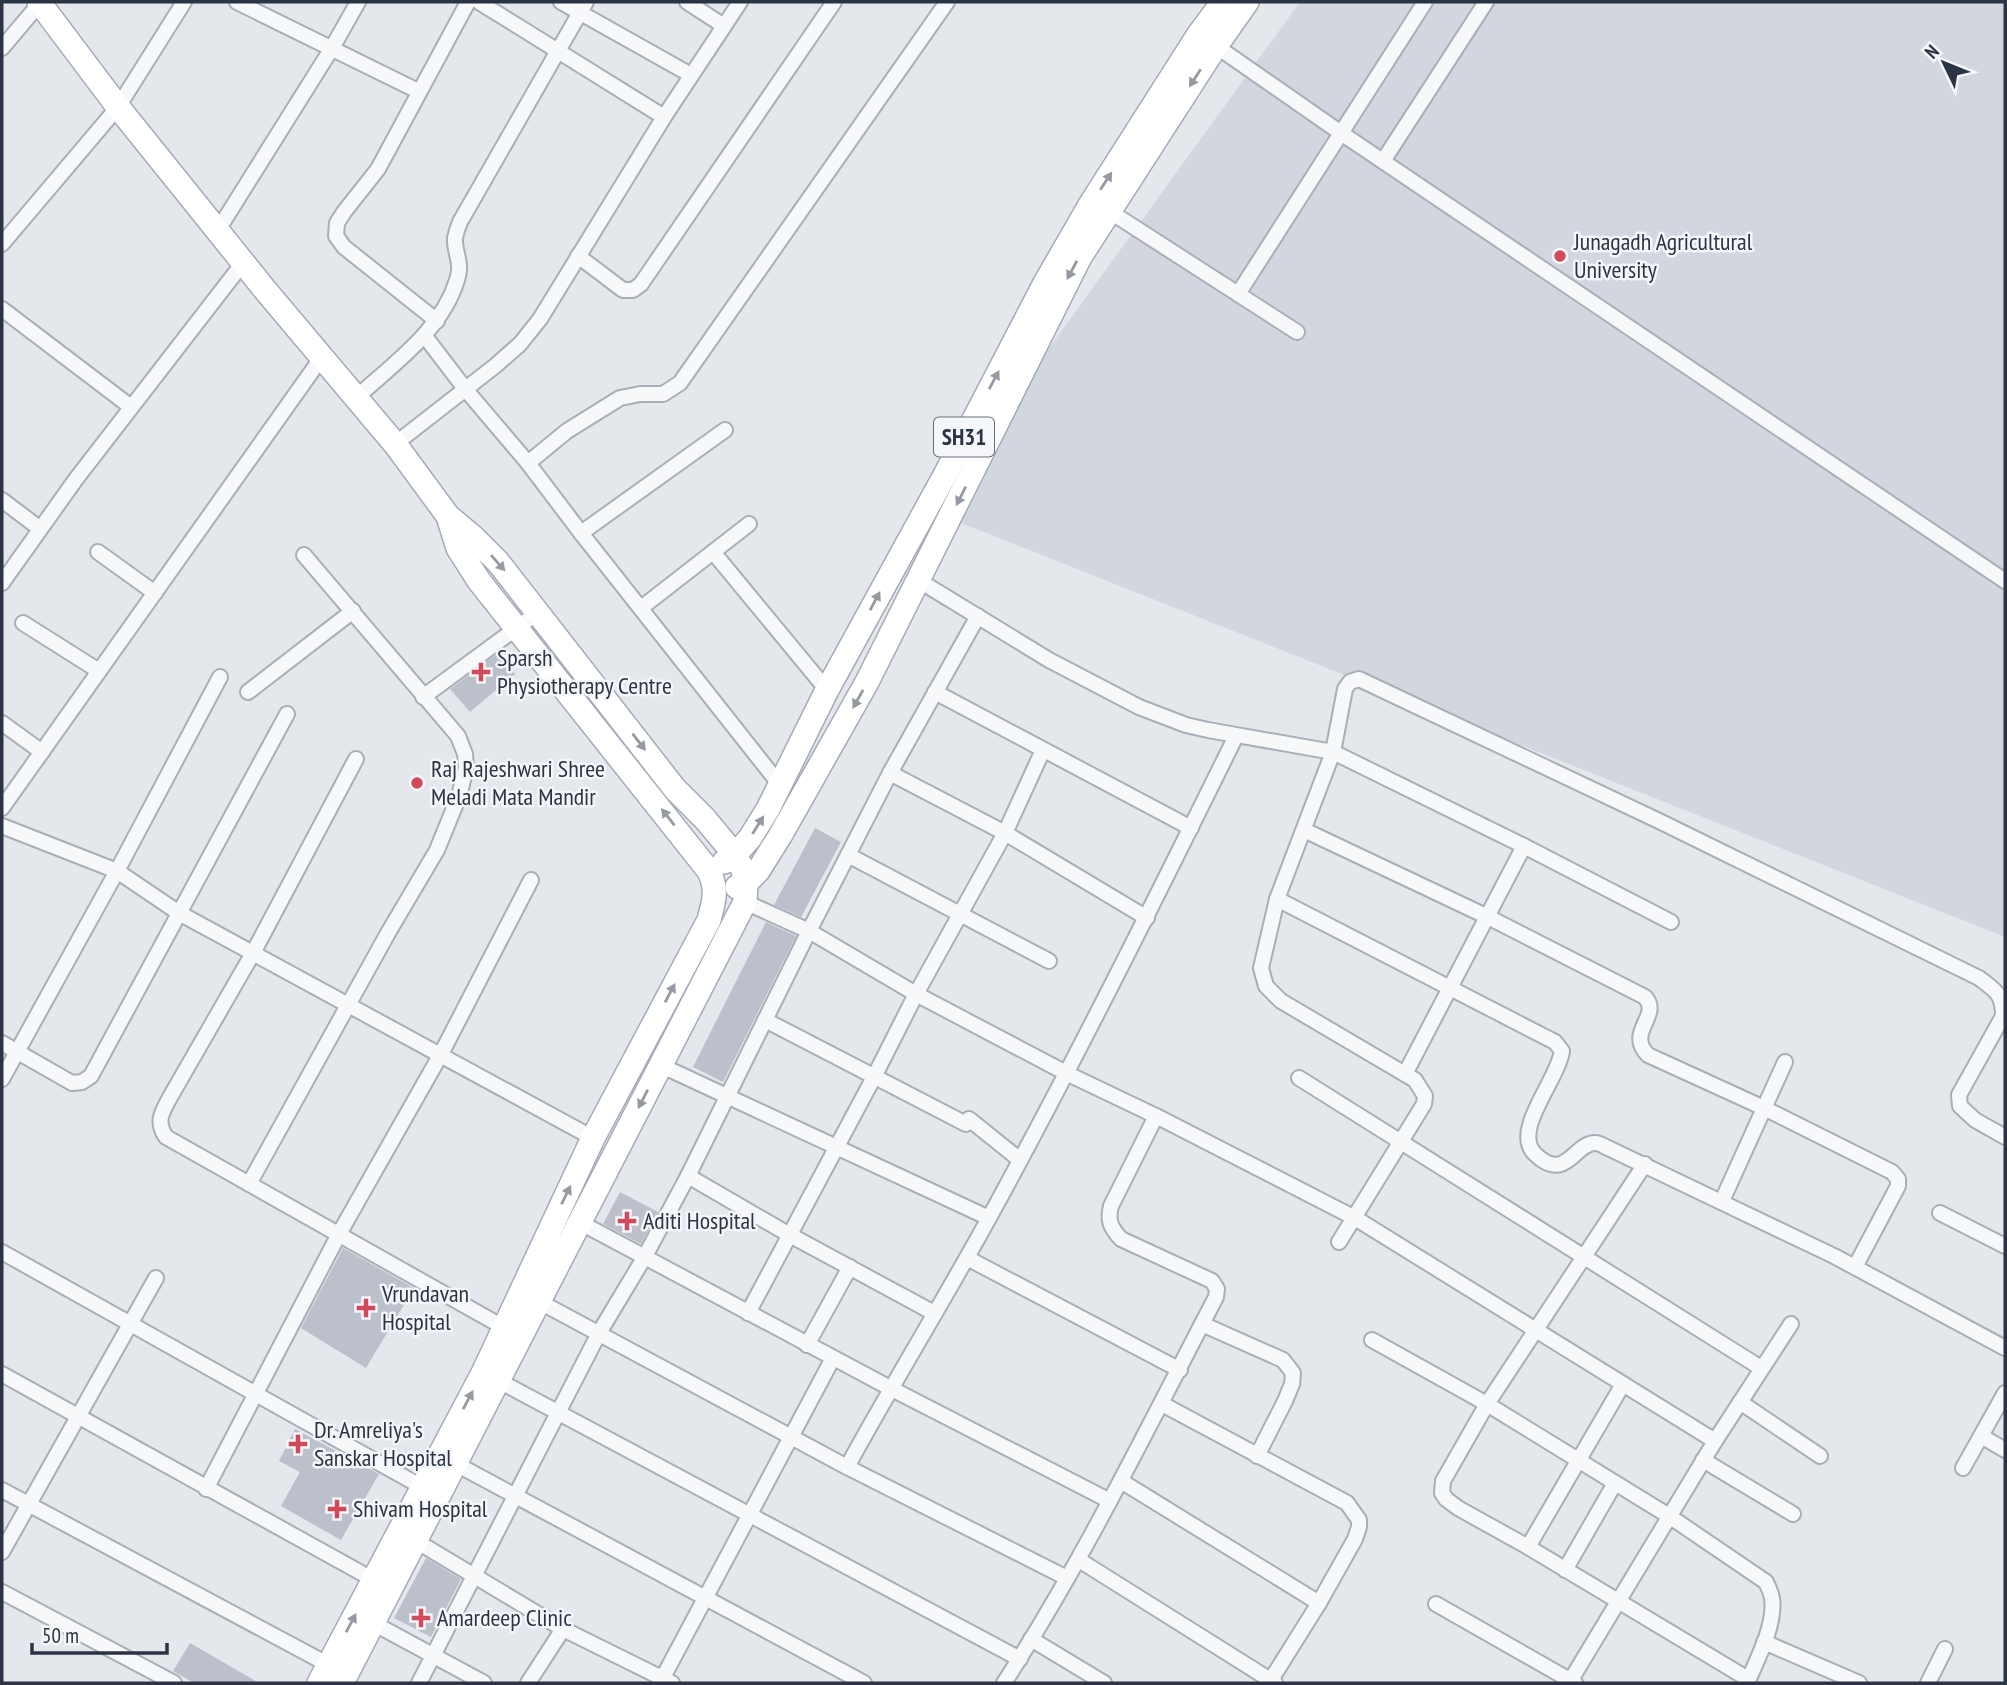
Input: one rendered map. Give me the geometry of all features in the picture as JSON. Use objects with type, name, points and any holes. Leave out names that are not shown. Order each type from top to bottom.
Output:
[{"type":"main road","points":[[40,2],[118,107],[243,263],[395,444],[448,516],[498,562],[676,789],[735,855],[743,870],[746,892]]},
{"type":"main road","points":[[330,1677],[373,1623],[581,1223],[746,892],[867,682],[1065,284],[1109,211],[1247,2]]},
{"type":"main road","name":"SH31","points":[[709,871],[735,855],[750,838],[768,809],[827,690],[1045,283],[1090,205],[1217,5]]},
{"type":"main road","points":[[330,1677],[374,1580],[483,1373],[593,1138],[709,920],[715,898],[715,885],[709,871],[479,581],[458,548],[448,516]]},
{"type":"main road","points":[[715,898],[746,892]]},
{"type":"street","points":[[2,48],[40,2]]},
{"type":"street","points":[[2,244],[118,107],[184,2]]},
{"type":"street","points":[[237,2],[259,6],[332,48],[418,91]]},
{"type":"street","points":[[218,230],[358,2]]},
{"type":"street","points":[[437,321],[344,247],[336,236],[337,223],[378,169],[468,2]]},
{"type":"street","points":[[479,2],[664,117]]},
{"type":"street","points":[[561,2],[583,7],[691,75]]},
{"type":"street","points":[[687,2],[724,26]]},
{"type":"street","points":[[395,444],[466,390],[520,344],[540,319],[664,117],[740,2]]},
{"type":"street","points":[[578,256],[623,290],[633,290],[641,284],[834,2]]},
{"type":"street","points":[[528,463],[567,430],[620,398],[640,394],[663,394],[680,383],[947,2]]},
{"type":"street","points":[[1238,294],[1425,2]]},
{"type":"street","points":[[1383,161],[1486,2]]},
{"type":"street","points":[[356,398],[424,335],[448,304],[458,279],[460,262],[455,239],[460,222],[583,7]]},
{"type":"street","points":[[1216,46],[2005,580]]},
{"type":"street","points":[[1109,211],[1297,332]]},
{"type":"street","points":[[2,583],[39,528],[243,263]]},
{"type":"street","points":[[2,309],[131,407]]},
{"type":"street","points":[[424,335],[528,463],[780,785]]},
{"type":"street","points":[[2,808],[323,357]]},
{"type":"street","points":[[581,533],[725,430]]},
{"type":"street","points":[[2,500],[39,528]]},
{"type":"street","points":[[641,608],[749,524]]},
{"type":"street","points":[[98,552],[155,593]]},
{"type":"street","points":[[713,552],[827,690]]},
{"type":"street","points":[[249,1184],[437,850],[459,796],[466,768],[465,754],[458,737],[304,555]]},
{"type":"street","points":[[918,580],[1069,671],[1139,706],[1186,725],[1328,751],[1524,846],[1671,922]]},
{"type":"street","points":[[248,692],[353,611]]},
{"type":"street","points":[[423,697],[537,613]]},
{"type":"street","points":[[419,1683],[598,1333],[644,1258],[688,1176],[890,774],[978,616]]},
{"type":"street","points":[[23,623],[99,671]]},
{"type":"street","points":[[2,1079],[220,677]]},
{"type":"street","points":[[1339,1242],[1402,1142],[1424,1104],[1425,1096],[1415,1080],[1281,1001],[1266,986],[1261,968],[1277,899],[1304,830],[1345,688],[1350,682],[1359,679],[1659,821],[1979,978],[1998,993],[2003,1004],[2004,1017],[1959,1095],[1960,1107],[1967,1115],[2005,1137]]},
{"type":"street","points":[[935,692],[1191,828]]},
{"type":"street","points":[[2,1043],[72,1083],[82,1082],[91,1076],[287,714]]},
{"type":"street","points":[[2,723],[42,752]]},
{"type":"street","points":[[847,1466],[1020,1160],[1147,918],[1236,736]]},
{"type":"street","points":[[747,1313],[959,914],[1005,833],[1043,750]]},
{"type":"street","points":[[356,759],[253,953],[169,1099],[160,1116],[160,1129],[166,1137],[503,1327]]},
{"type":"street","points":[[890,774],[1005,833],[1147,918]]},
{"type":"street","points":[[2,825],[117,871],[179,913],[593,1138]]},
{"type":"street","points":[[1304,830],[1488,917],[1645,997],[1650,1002],[1650,1008],[1639,1044],[1648,1055],[1764,1108],[1892,1172],[1898,1179],[1898,1186],[1855,1267]]},
{"type":"street","points":[[1405,1074],[1524,846]]},
{"type":"street","points":[[848,855],[1049,961]]},
{"type":"street","points":[[206,1489],[339,1234],[441,1054],[531,880]]},
{"type":"street","points":[[746,892],[916,994],[1066,1073],[1355,1218],[1715,1441]]},
{"type":"street","points":[[1277,899],[1555,1042],[1562,1051],[1561,1062],[1531,1119],[1527,1138],[1530,1148],[1542,1160],[1556,1164],[1568,1162],[1578,1152],[1595,1143],[1645,1164],[1855,1267],[2005,1348]]},
{"type":"street","points":[[765,1020],[967,1122],[1020,1160]]},
{"type":"street","points":[[1722,1201],[1785,1062]]},
{"type":"street","points":[[660,1065],[989,1218]]},
{"type":"street","points":[[1298,1078],[1761,1368]]},
{"type":"street","points":[[1004,1683],[1079,1560],[1216,1297],[1217,1289],[1212,1281],[1121,1239],[1111,1228],[1108,1217],[1111,1206],[1156,1116]]},
{"type":"street","points":[[1373,1340],[1487,1404],[1670,1516],[1758,1574],[1766,1582],[1772,1597],[1772,1614],[1764,1642],[1747,1681],[1528,1547],[1458,1508],[1442,1493],[1443,1482],[1487,1404],[1645,1164]]},
{"type":"street","points":[[688,1176],[934,1313]]},
{"type":"street","points":[[1940,1213],[2005,1246]]},
{"type":"street","points":[[581,1223],[807,1345],[1110,1501]]},
{"type":"street","points":[[2,1252],[422,1486]]},
{"type":"street","points":[[967,1258],[1180,1370]]},
{"type":"street","points":[[807,1345],[850,1266]]},
{"type":"street","points":[[2,1552],[156,1278]]},
{"type":"street","points":[[540,1301],[847,1466],[1067,1578]]},
{"type":"street","points":[[1202,1324],[1283,1360],[1293,1373],[1285,1401],[1257,1456]]},
{"type":"street","points":[[1436,1604],[1572,1682],[1703,1460],[1791,1324]]},
{"type":"street","points":[[416,1541],[563,1629],[665,1682],[706,1597],[833,1358]]},
{"type":"street","points":[[2,1374],[374,1580]]},
{"type":"street","points":[[499,1381],[1020,1658]]},
{"type":"street","points":[[1528,1547],[1623,1384]]},
{"type":"street","points":[[1963,1468],[2005,1393]]},
{"type":"street","points":[[1740,1402],[1820,1456]]},
{"type":"street","points":[[1079,1560],[1271,1683],[1355,1539],[1359,1520],[1348,1503],[1162,1404]]},
{"type":"street","points":[[1981,1436],[2005,1450]]},
{"type":"street","points":[[1703,1460],[1793,1514]]},
{"type":"street","points":[[456,1464],[864,1683]]},
{"type":"street","points":[[1121,1481],[1319,1603]]},
{"type":"street","points":[[1565,1570],[1615,1483]]},
{"type":"street","points":[[2,1490],[330,1677]]},
{"type":"street","points":[[2,1592],[174,1683]]},
{"type":"street","points":[[373,1623],[484,1683]]},
{"type":"street","points":[[528,1683],[563,1629]]},
{"type":"street","points":[[1031,1639],[1104,1683]]},
{"type":"street","points":[[1764,1642],[1859,1683]]},
{"type":"street","points":[[1928,1683],[1945,1649]]},
{"type":"shaded area","name":"Junagadh Agricultural University","points":[[1300,2],[2005,2],[2005,937],[931,511]]},
{"type":"building","points":[[498,653],[515,674],[470,712],[450,689]]},
{"type":"building","points":[[815,828],[841,842],[801,917],[774,905]]},
{"type":"building","points":[[766,922],[796,936],[723,1082],[693,1067]]},
{"type":"building","points":[[620,1192],[658,1212],[641,1244],[603,1224]]},
{"type":"building","points":[[343,1248],[414,1288],[366,1368],[301,1328]]},
{"type":"building","points":[[295,1429],[379,1474],[341,1540],[281,1506],[300,1472],[279,1461]]},
{"type":"building","points":[[426,1558],[461,1579],[431,1637],[394,1618]]},
{"type":"building","points":[[190,1643],[259,1683],[194,1683],[173,1671]]},
{"type":"place","name":"Junagadh Agricultural University","points":[[1560,256]]},
{"type":"place","name":"Sparsh Physiotherapy Centre","points":[[481,672]]},
{"type":"place","name":"Raj Rajeshwari Shree Meladi Mata Mandir","points":[[417,783]]},
{"type":"place","name":"Aditi Hospital","points":[[627,1221]]},
{"type":"place","name":"Vrundavan Hospital","points":[[366,1308]]},
{"type":"place","name":"Dr. Amreliya's Sanskar Hospital","points":[[298,1444]]},
{"type":"place","name":"Shivam Hospital","points":[[337,1509]]},
{"type":"place","name":"Amardeep Clinic","points":[[421,1618]]}]
